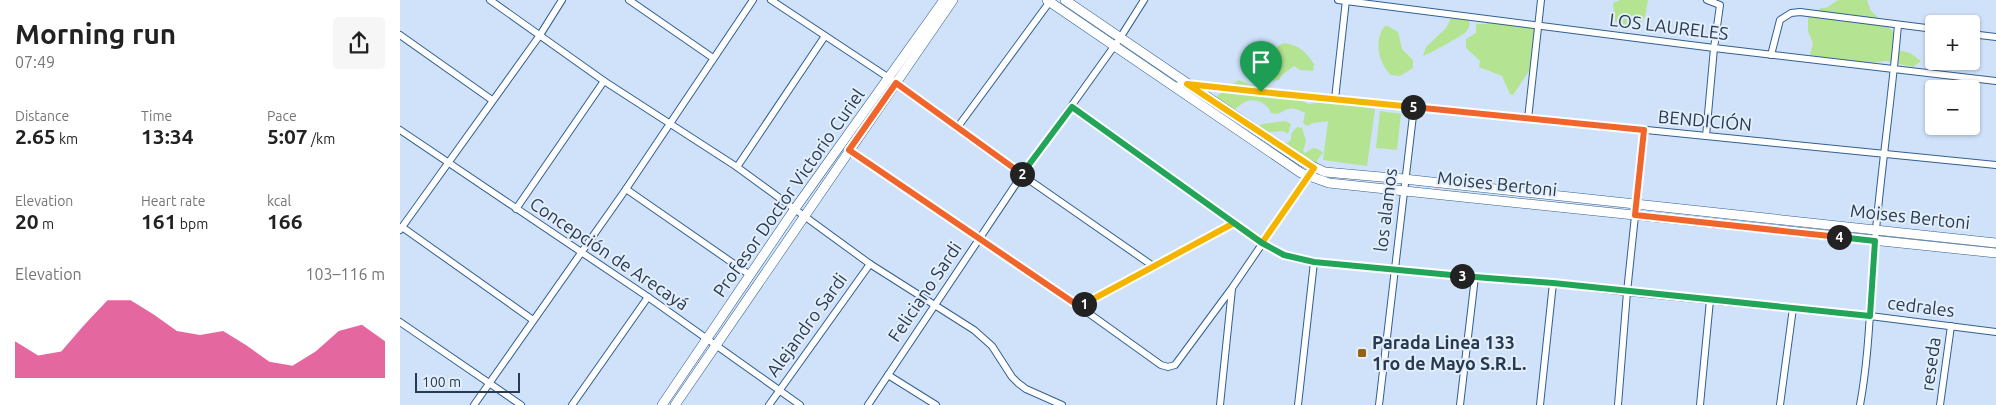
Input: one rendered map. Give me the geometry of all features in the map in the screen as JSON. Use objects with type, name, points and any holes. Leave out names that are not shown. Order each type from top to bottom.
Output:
[{"type":"street","points":[[490,0],[604,81],[738,168],[870,264],[974,330],[992,346],[1012,377],[1026,389],[1062,405]]},
{"type":"street","points":[[533,320],[401,229],[540,35],[562,0]]},
{"type":"street","points":[[628,0],[713,58]]},
{"type":"street","points":[[474,405],[626,189],[753,0]]},
{"type":"street","points":[[772,0],[892,80],[1022,175],[1154,266]]},
{"type":"street","name":"Profesor Doctor Victorio Curiel","points":[[675,405],[800,214],[892,80],[944,0]]},
{"type":"street","name":"Profesor Doctor Victorio Curiel","points":[[662,405],[750,275],[849,150],[892,80],[954,0]]},
{"type":"street","name":"Moises Bertoni","points":[[1065,0],[1329,183],[1996,253]]},
{"type":"street","name":"Feliciano Sardi","points":[[868,405],[1022,175],[1072,107],[1144,0]]},
{"type":"street","name":"LOS LAURELES","points":[[1338,0],[1714,48],[1996,81]]},
{"type":"street","points":[[1528,119],[1541,0]]},
{"type":"street","points":[[1706,136],[1720,5],[1708,0]]},
{"type":"street","points":[[957,128],[1049,1]]},
{"type":"street","name":"Moises Bertoni","points":[[1049,1],[1301,173],[1325,172],[1404,179],[1996,243]]},
{"type":"street","points":[[1335,99],[1346,1]]},
{"type":"street","points":[[1771,55],[1780,20],[1791,13],[1800,12],[1925,28]]},
{"type":"street","points":[[1860,405],[1870,316],[1876,229],[1898,25]]},
{"type":"street","points":[[400,35],[492,100]]},
{"type":"street","points":[[1980,35],[1996,37]]},
{"type":"street","points":[[738,168],[825,36]]},
{"type":"street","points":[[516,209],[604,81]]},
{"type":"street","name":"BENDICIÓN","points":[[1173,86],[1187,84],[1996,165]]},
{"type":"street","name":"cedrales","points":[[1072,107],[1262,243],[1284,255],[1314,262],[1553,283],[1870,316],[1996,332]]},
{"type":"street","name":"los alamos","points":[[1380,405],[1404,179],[1414,107]]},
{"type":"street","name":"Concepción de Arecayá","points":[[400,130],[648,297],[800,405]]},
{"type":"street","points":[[1618,405],[1627,292],[1644,130]]},
{"type":"street","points":[[849,150],[1080,307],[1161,366],[1168,367],[1175,365],[1232,288],[1311,172]]},
{"type":"street","points":[[626,189],[750,275]]},
{"type":"street","points":[[1080,307],[1234,223]]},
{"type":"street","points":[[1298,405],[1314,262]]},
{"type":"street","name":"Alejandro Sardi","points":[[769,405],[870,264]]},
{"type":"street","points":[[1460,405],[1475,277]]},
{"type":"street","points":[[1540,405],[1553,283]]},
{"type":"street","points":[[1220,405],[1232,288]]},
{"type":"street","points":[[572,405],[648,297]]},
{"type":"street","points":[[1700,405],[1710,300]]},
{"type":"street","points":[[1780,405],[1793,308]]},
{"type":"street","points":[[400,322],[521,405]]},
{"type":"street","name":"reseda","points":[[1940,405],[1951,326]]},
{"type":"street","points":[[888,375],[936,405]]},
{"type":"green space","points":[[1620,0],[1648,0],[1645,17],[1641,22],[1633,22],[1624,28],[1615,21],[1613,3]]},
{"type":"green space","points":[[1838,0],[1867,0],[1871,11],[1898,36],[1898,50],[1910,53],[1921,61],[1913,67],[1886,61],[1862,64],[1810,55],[1813,43],[1808,31],[1808,18],[1821,8],[1826,8]]},
{"type":"green space","points":[[1459,12],[1469,20],[1466,32],[1423,56],[1426,47],[1446,28],[1453,14]]},
{"type":"green space","points":[[1489,21],[1535,25],[1540,33],[1531,68],[1513,95],[1510,94],[1502,76],[1479,67],[1480,61],[1466,48],[1466,39],[1476,33],[1476,24],[1486,24]]},
{"type":"green space","points":[[1385,26],[1398,32],[1402,49],[1413,60],[1413,68],[1400,76],[1391,75],[1383,65],[1378,44],[1381,31]]},
{"type":"green space","points":[[1284,43],[1294,45],[1305,53],[1314,64],[1313,71],[1300,70],[1294,66],[1282,75],[1279,80],[1271,81],[1277,67],[1265,63],[1265,55]]},
{"type":"green space","points":[[1239,80],[1260,89],[1300,99],[1308,104],[1316,103],[1322,98],[1331,103],[1375,109],[1367,166],[1323,160],[1328,121],[1313,123],[1307,126],[1303,123],[1305,113],[1293,108],[1276,114],[1271,113],[1262,102],[1251,100],[1226,116],[1216,113],[1213,108],[1214,98]]},
{"type":"green space","points":[[1380,111],[1401,114],[1397,150],[1376,148]]},
{"type":"green space","points":[[1285,121],[1291,124],[1288,134],[1283,131],[1269,132],[1269,134],[1282,143],[1287,143],[1291,140],[1291,134],[1297,127],[1302,128],[1306,141],[1303,151],[1305,153],[1313,148],[1323,153],[1317,160],[1319,169],[1258,127],[1262,124]]},
{"type":"place","name":"Parada Linea 133 1ro de Mayo S.R.L.","points":[[1362,353]]},
{"type":"route","points":[[1261,92],[1187,84],[1302,162],[1314,168],[1262,243],[1234,223],[1080,307],[849,150],[896,83],[1022,175],[1072,107],[1262,243],[1284,255],[1314,262],[1553,283],[1870,316],[1875,241],[1635,215],[1644,130],[1261,92]]}]
